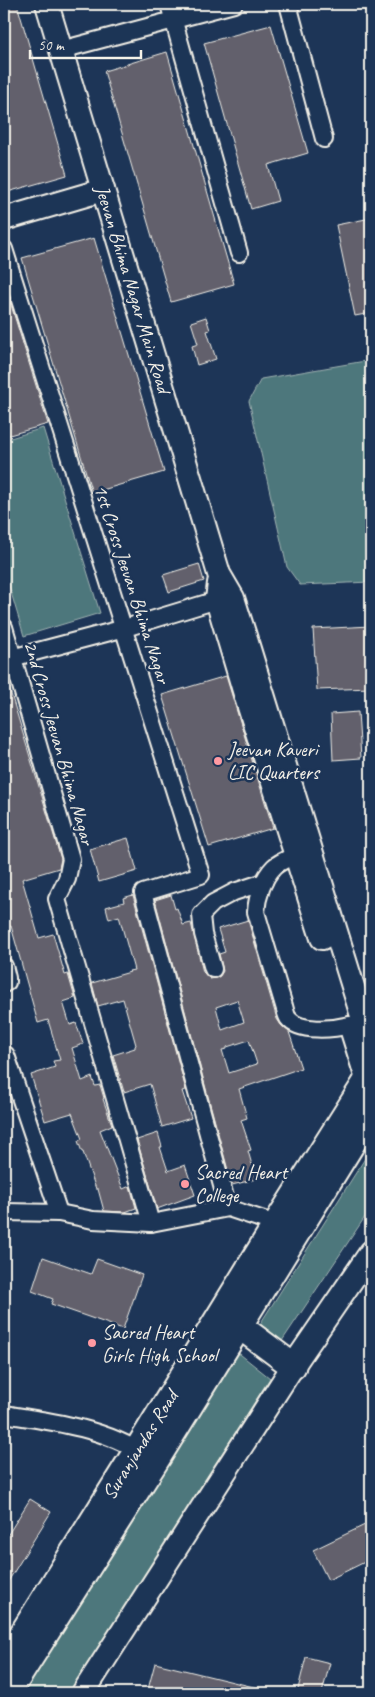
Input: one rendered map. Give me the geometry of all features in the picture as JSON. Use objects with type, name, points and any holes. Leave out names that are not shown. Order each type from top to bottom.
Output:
[{"type":"main road","name":"Jeevan Bhima Nagar Main Road","points":[[47,4],[219,574],[245,694],[350,1025],[370,1079]]},
{"type":"main road","points":[[4,219],[102,190]]},
{"type":"main road","name":"Jeevan Bhima Nagar Main Road","points":[[225,599],[371,1045]]},
{"type":"main road","name":"Suranjandas Road","points":[[230,1319],[276,1224],[370,1079]]},
{"type":"main road","name":"Suranjandas Road","points":[[8,1693],[146,1456],[230,1319],[371,1113]]},
{"type":"main road","points":[[83,1693],[293,1366],[371,1252]]},
{"type":"main road","points":[[230,1319],[293,1366]]},
{"type":"main road","name":"Suranjandas Road","points":[[4,1663],[146,1456]]},
{"type":"street","points":[[169,4],[239,253]]},
{"type":"street","points":[[61,50],[234,4]]},
{"type":"street","points":[[288,4],[324,139]]},
{"type":"street","name":"1st Cross Jeevan Bhima Nagar","points":[[4,249],[201,874],[143,893],[228,1208]]},
{"type":"street","points":[[8,659],[225,599]]},
{"type":"street","name":"2nd Cross Jeevan Bhima Nagar","points":[[4,627],[8,659],[71,859],[68,879],[57,899],[151,1223]]},
{"type":"street","points":[[296,855],[275,866],[264,882],[256,906],[256,912],[288,1017],[298,1026],[331,1029],[350,1025]]},
{"type":"street","points":[[213,968],[203,934],[201,915],[213,902],[234,892],[264,882]]},
{"type":"street","points":[[4,966],[7,982],[4,984]]},
{"type":"street","points":[[6,1055],[59,1212]]},
{"type":"street","points":[[4,1212],[59,1212],[93,1220],[151,1223],[228,1208],[276,1224]]},
{"type":"street","points":[[4,1414],[47,1420],[104,1436],[146,1456]]},
{"type":"green space","points":[[371,360],[371,582],[300,585],[287,567],[249,401],[261,379]]},
{"type":"green space","points":[[43,428],[100,613],[24,636],[4,569],[4,440]]},
{"type":"green space","points":[[371,1149],[371,1208],[282,1341],[260,1324]]},
{"type":"green space","points":[[236,1351],[270,1378],[70,1693],[24,1693]]},
{"type":"building","points":[[4,4],[17,4],[67,175],[4,193]]},
{"type":"building","points":[[271,25],[308,153],[268,165],[278,201],[251,209],[204,43]]},
{"type":"building","points":[[167,52],[234,284],[171,302],[104,71]]},
{"type":"building","points":[[371,218],[371,313],[355,316],[336,225]]},
{"type":"building","points":[[94,238],[164,472],[92,493],[22,258]]},
{"type":"building","points":[[4,289],[6,289],[48,424],[6,436],[4,427]]},
{"type":"building","points":[[206,317],[210,330],[207,331],[216,359],[197,365],[192,346],[198,344],[191,322]]},
{"type":"building","points":[[199,564],[204,581],[169,592],[163,575]]},
{"type":"building","points":[[371,626],[371,688],[317,690],[313,629]]},
{"type":"building","name":"Jeevan Kaveri LIC Quarters","points":[[226,676],[273,828],[209,847],[162,695]]},
{"type":"building","points":[[4,681],[7,681],[61,859],[59,868],[22,879],[39,938],[53,934],[65,975],[68,974],[75,998],[63,1002],[70,1025],[76,1023],[83,1044],[72,1048],[82,1081],[92,1077],[95,1086],[100,1085],[112,1125],[100,1130],[123,1189],[130,1186],[136,1208],[125,1212],[104,1211],[98,1189],[96,1189],[78,1141],[82,1139],[72,1113],[45,1121],[31,1075],[55,1067],[53,1061],[60,1060],[48,1020],[38,1023],[11,926],[4,928]]},
{"type":"building","points":[[358,712],[361,758],[333,760],[331,714]]},
{"type":"building","points":[[128,838],[137,871],[99,882],[90,849]]},
{"type":"building","points":[[133,895],[186,1090],[182,1091],[191,1118],[162,1127],[150,1084],[124,1092],[113,1055],[135,1048],[136,1045],[123,999],[98,1006],[92,983],[134,970],[119,916],[109,919],[106,907],[124,902],[123,898]]},
{"type":"building","points":[[171,895],[183,925],[191,923],[203,972],[210,979],[220,976],[223,971],[219,954],[225,952],[218,929],[248,920],[277,1019],[289,1032],[301,1068],[239,1089],[247,1118],[241,1120],[251,1150],[248,1151],[256,1179],[232,1185],[155,900]],"holes":[[[237,1000],[244,1022],[222,1030],[216,1007]],[[249,1040],[257,1064],[229,1073],[222,1050]]]},
{"type":"building","points":[[158,1133],[162,1147],[160,1147],[168,1171],[185,1165],[195,1195],[157,1209],[137,1140]]},
{"type":"building","points":[[43,1257],[91,1274],[97,1259],[142,1275],[123,1329],[51,1304],[53,1299],[32,1291]]},
{"type":"building","points":[[30,1499],[51,1512],[4,1588],[4,1541]]},
{"type":"building","points":[[371,1522],[371,1559],[328,1580],[313,1550]]},
{"type":"building","points":[[306,1657],[330,1663],[322,1693],[297,1693]]},
{"type":"building","points":[[155,1663],[262,1689],[261,1693],[147,1693]]},
{"type":"place","name":"Jeevan Kaveri LIC Quarters","points":[[218,761]]},
{"type":"place","name":"Sacred Heart College","points":[[185,1184]]},
{"type":"place","name":"Sacred Heart Girls High School","points":[[92,1343]]}]
